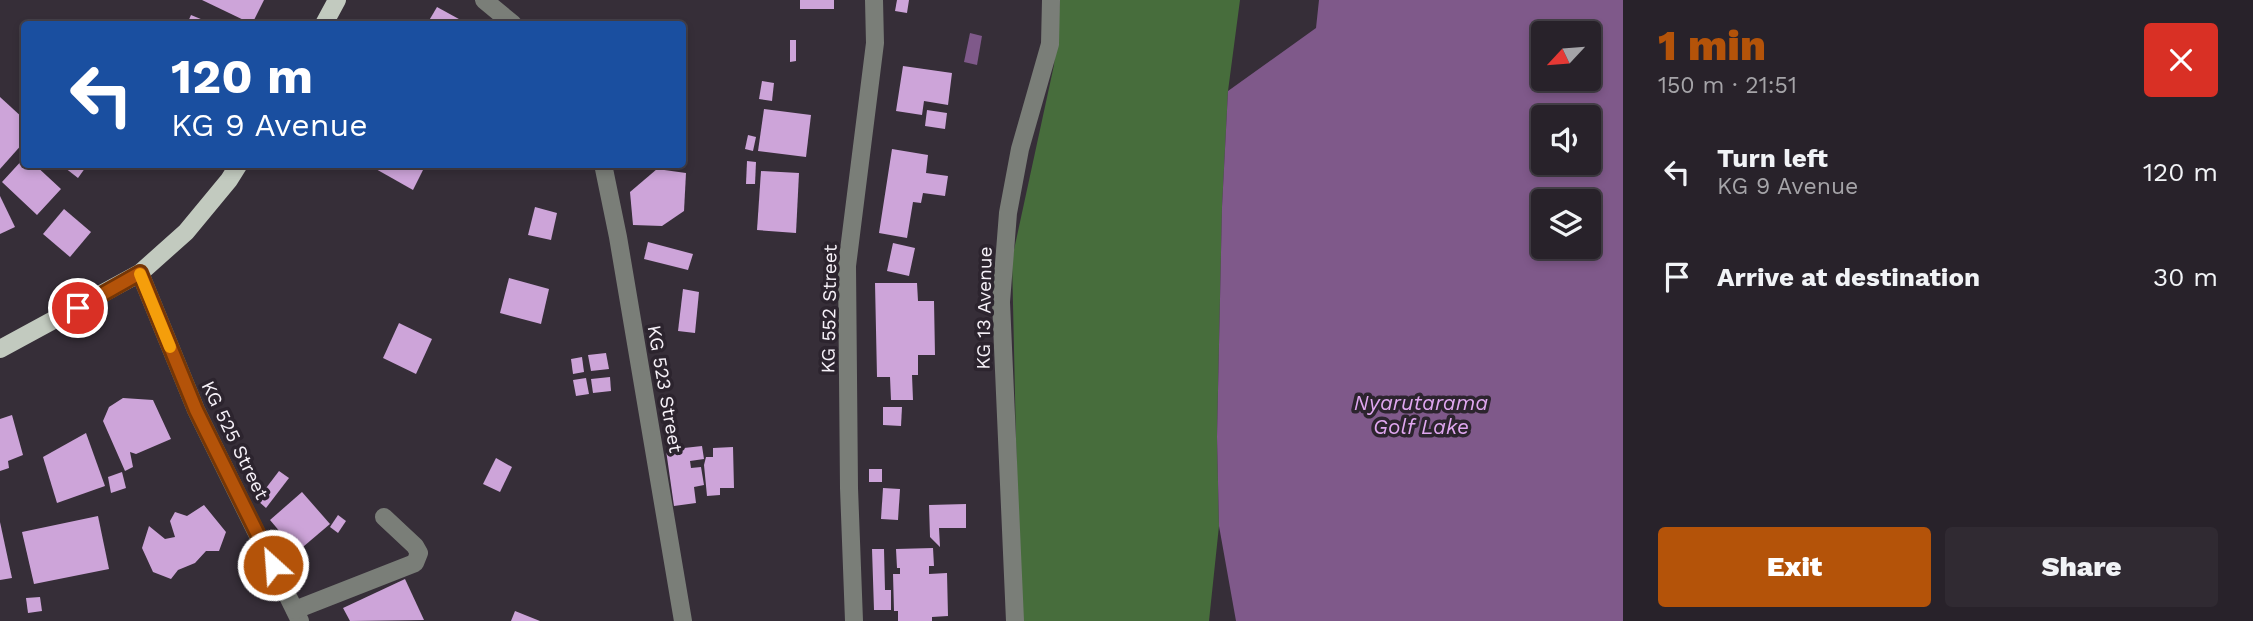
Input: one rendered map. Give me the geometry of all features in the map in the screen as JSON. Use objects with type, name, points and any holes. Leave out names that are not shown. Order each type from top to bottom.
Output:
[{"type":"main road","points":[[326,21],[337,0]]},
{"type":"main road","points":[[0,349],[140,273],[186,232],[236,168]]},
{"type":"street","points":[[484,0],[509,21]]},
{"type":"street","name":"KG 552 Street","points":[[854,621],[849,488],[847,267],[875,43],[874,0]]},
{"type":"street","name":"KG 13 Avenue","points":[[1015,621],[1001,302],[1008,213],[1020,149],[1050,44],[1051,0]]},
{"type":"street","name":"KG 523 Street","points":[[604,168],[683,621]]},
{"type":"street","name":"KG 525 Street","points":[[140,273],[196,410],[296,618]]},
{"type":"street","points":[[296,618],[415,563],[419,553],[415,546],[384,517]]},
{"type":"green space","points":[[1060,0],[1240,0],[1228,91],[1222,207],[1217,437],[1219,526],[1209,621],[1020,621],[1012,259],[1054,65]]},
{"type":"water","name":"Nyarutarama Golf Lake","points":[[1319,0],[1623,0],[1623,621],[1236,621],[1219,526],[1217,437],[1222,207],[1228,91],[1316,28]]},
{"type":"water","points":[[970,33],[982,36],[977,65],[964,62]]},
{"type":"building","points":[[202,0],[264,0],[254,21],[246,21]]},
{"type":"building","points":[[800,0],[834,0],[834,9],[800,9]]},
{"type":"building","points":[[897,0],[909,0],[907,13],[895,11]]},
{"type":"building","points":[[437,7],[463,21],[429,21]]},
{"type":"building","points":[[191,15],[206,21],[188,21]]},
{"type":"building","points":[[790,40],[796,40],[796,61],[790,62]]},
{"type":"building","points":[[903,66],[952,73],[948,105],[924,101],[922,115],[896,111]]},
{"type":"building","points":[[762,81],[774,83],[772,101],[759,99]]},
{"type":"building","points":[[0,97],[21,116],[21,145],[0,169]]},
{"type":"building","points":[[764,109],[811,115],[806,157],[758,151]]},
{"type":"building","points":[[927,110],[947,113],[945,129],[925,126]]},
{"type":"building","points":[[748,135],[756,137],[753,151],[745,149]]},
{"type":"building","points":[[892,149],[928,155],[926,173],[948,176],[945,196],[923,193],[921,203],[913,202],[907,238],[879,233]]},
{"type":"building","points":[[21,161],[21,168],[38,168],[61,189],[37,215],[2,182]]},
{"type":"building","points":[[747,161],[756,162],[755,184],[746,184]]},
{"type":"building","points":[[65,168],[85,168],[78,178]]},
{"type":"building","points":[[374,168],[424,168],[413,190]]},
{"type":"building","points":[[657,169],[686,173],[684,211],[662,226],[633,225],[630,192]]},
{"type":"building","points":[[761,171],[799,173],[796,233],[757,230]]},
{"type":"building","points":[[0,196],[15,227],[0,234]]},
{"type":"building","points":[[535,207],[557,213],[551,240],[528,235]]},
{"type":"building","points":[[64,209],[91,232],[70,257],[43,234]]},
{"type":"building","points":[[648,242],[693,254],[688,270],[644,259]]},
{"type":"building","points":[[893,243],[915,248],[909,276],[887,271]]},
{"type":"building","points":[[509,278],[549,289],[541,324],[500,313]]},
{"type":"building","points":[[875,283],[917,283],[918,301],[934,301],[935,355],[918,355],[918,375],[912,375],[913,400],[891,400],[890,377],[877,377]]},
{"type":"building","points":[[683,289],[699,292],[695,333],[678,331]]},
{"type":"building","points":[[399,323],[432,339],[416,374],[383,358]]},
{"type":"building","points":[[606,353],[609,369],[591,371],[588,355]]},
{"type":"building","points":[[582,357],[584,372],[573,374],[571,359]]},
{"type":"building","points":[[610,377],[611,391],[593,393],[591,379]]},
{"type":"building","points":[[586,378],[589,394],[576,396],[573,380]]},
{"type":"building","points":[[123,398],[153,400],[171,439],[136,454],[130,452],[133,467],[125,471],[103,421],[109,407]]},
{"type":"building","points":[[883,407],[902,407],[901,426],[883,425]]},
{"type":"building","points":[[12,415],[23,455],[8,461],[9,468],[0,471],[0,419]]},
{"type":"building","points":[[86,433],[105,486],[57,503],[43,457]]},
{"type":"building","points":[[702,446],[704,459],[690,461],[691,468],[701,467],[704,485],[694,487],[696,503],[674,506],[666,450]]},
{"type":"building","points":[[733,447],[734,488],[720,488],[720,495],[707,496],[704,465],[706,457],[713,457],[713,448]]},
{"type":"building","points":[[496,458],[512,467],[500,492],[483,484]]},
{"type":"building","points":[[869,469],[882,469],[882,482],[869,482]]},
{"type":"building","points":[[279,471],[289,478],[266,508],[257,500]]},
{"type":"building","points":[[122,472],[126,488],[111,493],[108,477]]},
{"type":"building","points":[[883,488],[900,489],[898,520],[881,519]]},
{"type":"building","points":[[302,492],[330,524],[297,552],[270,520]]},
{"type":"building","points":[[966,504],[966,528],[939,528],[940,547],[930,537],[929,505]]},
{"type":"building","points":[[204,505],[226,532],[219,551],[206,551],[195,563],[178,570],[171,579],[153,572],[142,548],[149,526],[165,539],[175,537],[170,521],[175,512],[187,516]]},
{"type":"building","points":[[338,515],[346,521],[338,533],[330,527]]},
{"type":"building","points":[[98,516],[109,569],[34,584],[22,532]]},
{"type":"building","points":[[0,522],[12,578],[0,580]]},
{"type":"building","points":[[933,548],[934,566],[929,566],[929,574],[947,573],[948,616],[932,617],[932,621],[898,621],[898,611],[894,611],[893,574],[900,574],[896,549]]},
{"type":"building","points":[[872,549],[884,549],[885,590],[891,590],[891,610],[874,610]]},
{"type":"building","points":[[405,579],[424,620],[350,621],[343,608]]},
{"type":"building","points":[[40,597],[42,611],[28,613],[26,598]]},
{"type":"building","points":[[515,611],[540,621],[511,621]]},
{"type":"slow traffic","points":[[140,274],[170,347]]},
{"type":"route","points":[[78,308],[140,273],[196,410],[273,565]]}]
